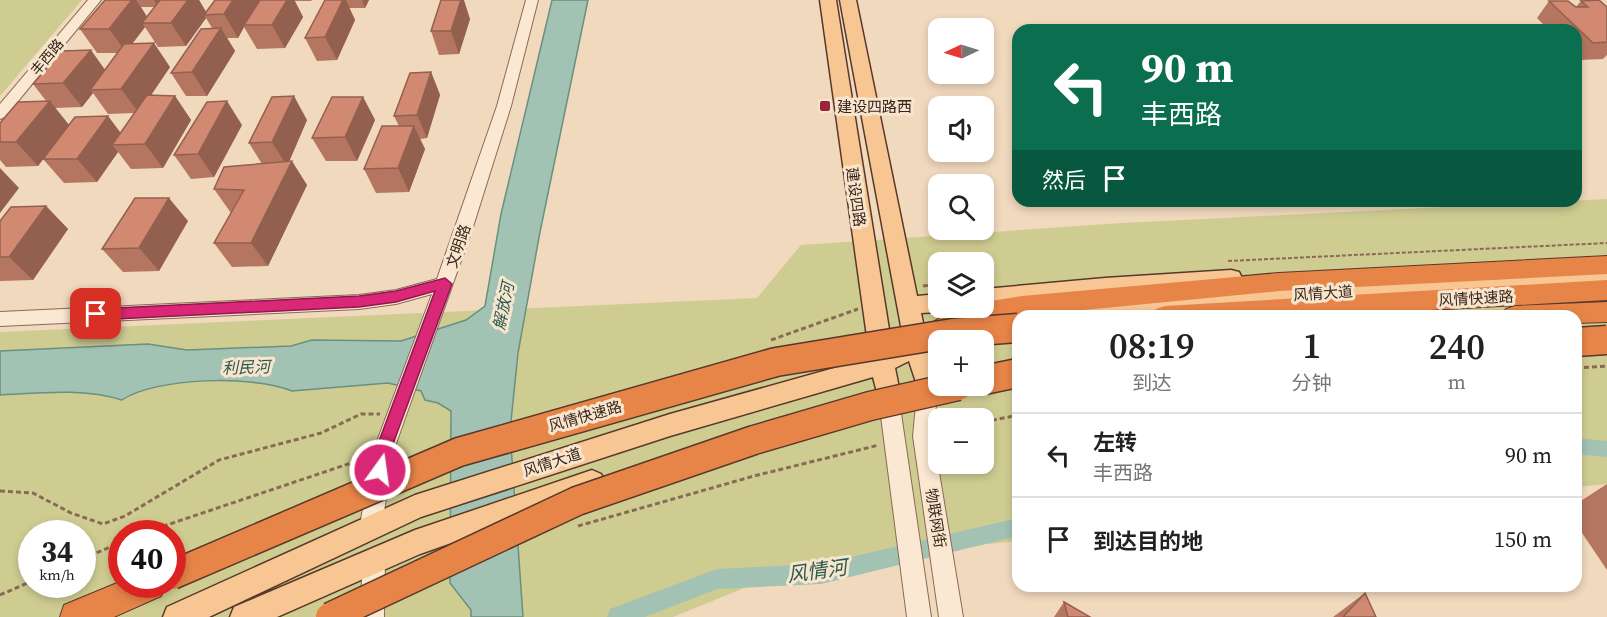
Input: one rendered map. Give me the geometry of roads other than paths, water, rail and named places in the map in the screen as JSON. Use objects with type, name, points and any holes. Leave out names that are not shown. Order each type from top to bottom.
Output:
[{"type":"highway","points":[[946,330],[963,316],[1022,306],[1279,282],[1607,266]]},
{"type":"highway","name":"风情快速路","points":[[1268,310],[1607,290]]},
{"type":"highway","name":"风情快速路","points":[[1582,313],[1607,312]]},
{"type":"highway","name":"风情快速路","points":[[186,569],[459,452],[493,442],[776,362],[953,333],[1012,328]]},
{"type":"highway","points":[[994,375],[1012,374]]},
{"type":"highway","points":[[330,617],[578,501],[754,440],[870,406],[928,393]]},
{"type":"highway","points":[[76,617],[120,598]]},
{"type":"main road","name":"建设四路","points":[[828,0],[881,365],[888,393]]},
{"type":"main road","name":"建设四路","points":[[848,0],[909,306],[928,345]]},
{"type":"main road","points":[[994,297],[1105,285],[1607,257]]},
{"type":"main road","name":"风情大道","points":[[1100,310],[1607,275]]},
{"type":"main road","points":[[909,306],[928,304]]},
{"type":"main road","points":[[989,330],[1012,323]]},
{"type":"main road","name":"风情大道","points":[[177,617],[371,525],[415,507],[549,462],[670,425],[881,365],[928,345]]},
{"type":"main road","points":[[994,372],[1012,366]]},
{"type":"main road","points":[[244,617],[415,543],[542,498],[848,402],[928,383]]},
{"type":"street","name":"丰西路","points":[[0,114],[95,0]]},
{"type":"street","name":"文明路","points":[[371,525],[383,452],[436,303],[445,284],[504,106],[532,0]]},
{"type":"street","points":[[0,319],[359,302],[396,297],[445,284]]},
{"type":"street","points":[[1590,333],[1607,356]]},
{"type":"street","name":"物联网街","points":[[888,393],[919,617]]},
{"type":"street","name":"物联网街","points":[[931,396],[922,436],[951,617]]},
{"type":"street","points":[[372,617],[374,560]]},
{"type":"street","points":[[344,617],[347,572]]},
{"type":"water","points":[[552,0],[588,0],[540,232],[518,353],[510,431],[523,617],[471,617],[471,610],[450,583],[451,411],[438,403],[425,400],[421,391],[388,383],[292,391],[254,382],[206,381],[158,387],[138,392],[122,400],[77,393],[0,395],[0,351],[148,344],[187,350],[291,346],[312,340],[401,341],[466,320],[485,306],[501,214]]},
{"type":"waterway","name":"风情河","points":[[1582,447],[1607,449]]},
{"type":"waterway","name":"风情河","points":[[618,617],[717,579],[821,574],[1012,528]]},
{"type":"place","name":"建设四路西","points":[[825,106]]},
{"type":"water label","name":"解放河","points":[[503,306]]},
{"type":"water label","name":"利民河","points":[[246,367]]}]
